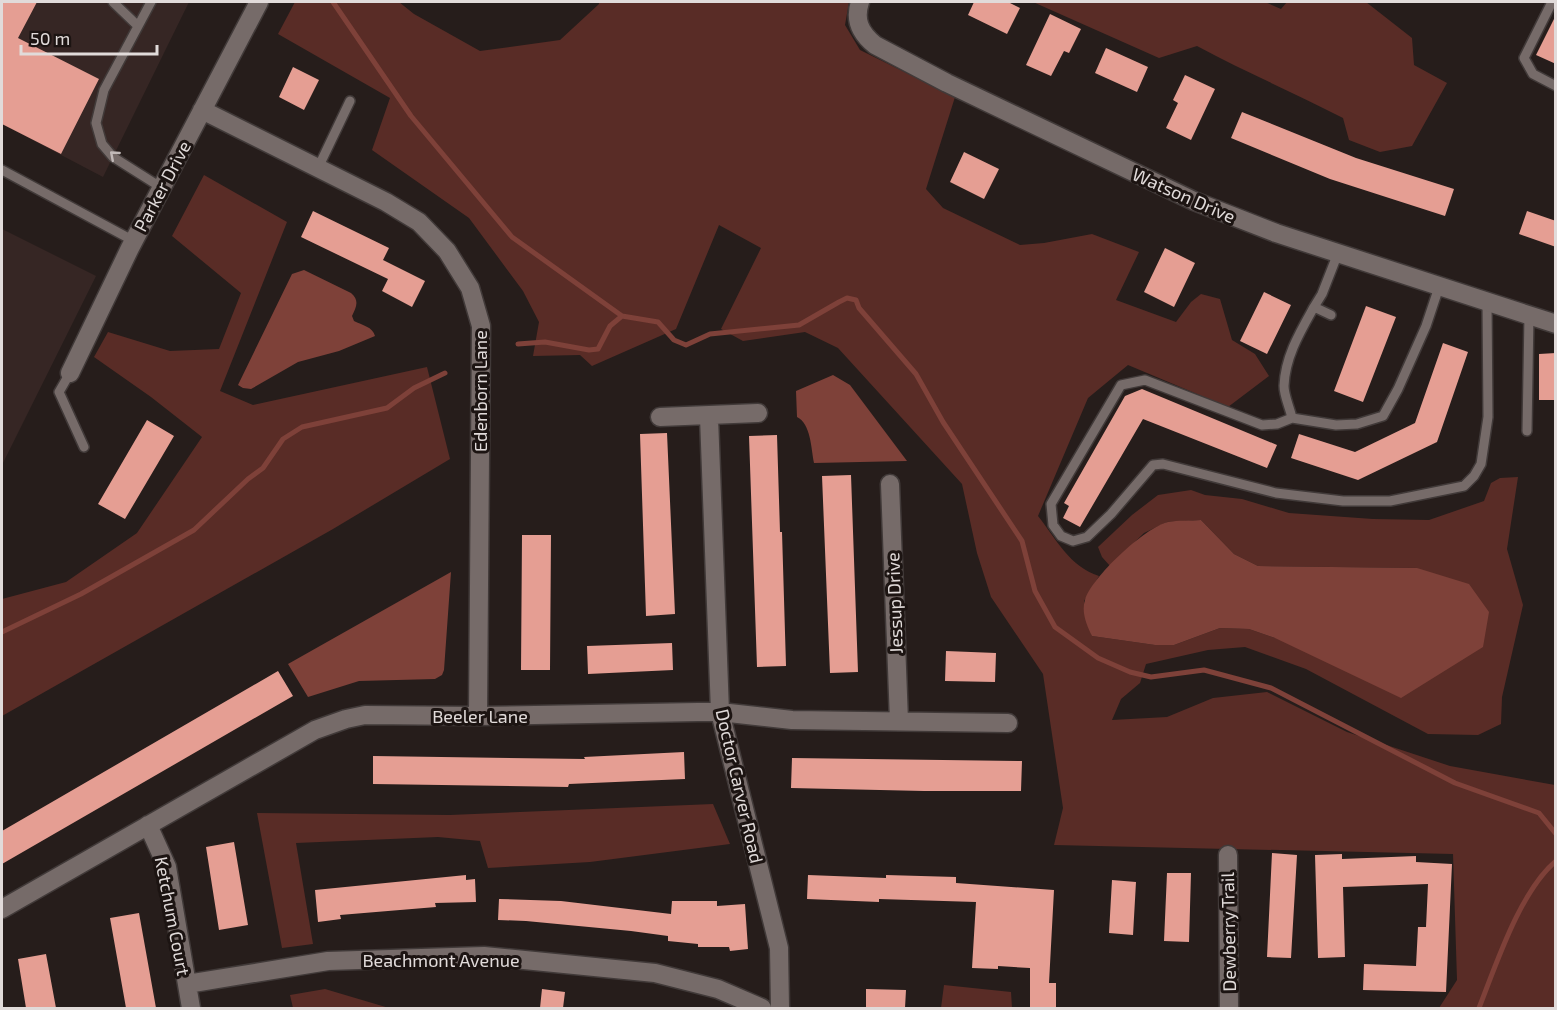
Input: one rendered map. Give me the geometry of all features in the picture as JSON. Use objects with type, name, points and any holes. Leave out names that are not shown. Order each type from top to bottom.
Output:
[{"type":"street","name":"Parker Drive","points":[[70,373],[134,241],[259,2]]},
{"type":"street","name":"Watson Drive","points":[[860,2],[857,11],[858,25],[865,37],[875,45],[947,83],[1184,196],[1276,233],[1556,324]]},
{"type":"street","name":"Edenborn Lane","points":[[202,110],[386,202],[419,222],[447,251],[470,288],[481,326],[478,716]]},
{"type":"street","points":[[660,417],[709,417],[758,413]]},
{"type":"street","name":"Doctor Carver Road","points":[[709,417],[720,712],[778,948],[780,1008]]},
{"type":"street","name":"Jessup Drive","points":[[890,484],[899,721]]},
{"type":"street","name":"Beeler Lane","points":[[2,909],[315,730],[365,715],[478,716],[720,712],[792,720],[1008,723]]},
{"type":"street","name":"Ketchum Court","points":[[148,825],[167,867],[191,1008]]},
{"type":"street","name":"Dewberry Trail","points":[[1228,855],[1229,1008]]},
{"type":"street","name":"Beachmont Avenue","points":[[187,984],[328,961],[484,956],[541,960],[666,975],[718,989],[762,1008]]},
{"type":"lane","points":[[112,2],[138,26]]},
{"type":"lane","points":[[151,2],[104,90],[96,123],[102,144],[113,157],[162,188]]},
{"type":"lane","points":[[1552,2],[1524,58],[1533,74],[1556,86]]},
{"type":"lane","points":[[318,168],[350,101]]},
{"type":"lane","points":[[2,170],[134,241]]},
{"type":"lane","points":[[1292,418],[1284,388],[1288,363],[1296,340],[1322,294],[1338,253]]},
{"type":"lane","points":[[1439,287],[1426,326],[1398,389],[1383,416],[1364,423],[1336,425],[1292,418],[1277,424],[1262,425],[1145,380],[1121,385],[1051,504],[1053,525],[1061,536],[1073,541],[1087,537],[1111,514],[1153,465],[1163,464],[1276,493],[1343,501],[1390,501],[1464,486],[1481,464],[1488,417],[1486,302]]},
{"type":"lane","points":[[1314,307],[1331,315]]},
{"type":"lane","points":[[1527,431],[1529,315]]},
{"type":"lane","points":[[70,373],[59,392],[84,447]]},
{"type":"shaded area","points":[[2,2],[189,2],[103,177],[2,124]]},
{"type":"shaded area","points":[[295,2],[399,2],[414,14],[480,51],[560,40],[599,2],[849,2],[845,25],[860,50],[955,97],[926,189],[943,208],[1020,245],[1092,234],[1139,252],[1116,300],[1176,322],[1191,302],[1201,294],[1220,299],[1232,340],[1255,354],[1269,376],[1228,407],[1128,365],[1088,398],[1038,516],[1072,559],[1089,572],[1099,576],[1084,601],[1092,636],[1155,645],[1174,645],[1220,628],[1249,629],[1275,638],[1417,568],[1258,566],[1234,554],[1201,520],[1167,522],[1144,533],[1110,566],[1102,557],[1098,547],[1132,515],[1158,495],[1191,490],[1205,495],[1242,499],[1289,513],[1429,520],[1484,501],[1491,483],[1500,478],[1518,477],[1507,549],[1523,605],[1502,697],[1501,724],[1478,735],[1428,734],[1306,669],[1245,647],[1208,650],[1146,664],[1140,683],[1121,699],[1112,720],[1167,717],[1213,698],[1267,692],[1347,732],[1450,766],[1555,785],[1555,1008],[1439,1008],[1457,980],[1453,854],[1054,845],[1063,808],[1043,674],[991,597],[977,553],[962,484],[838,348],[805,332],[743,341],[721,329],[761,248],[719,225],[676,329],[592,366],[580,355],[533,356],[539,322],[523,291],[469,218],[372,150],[390,98],[278,34]]},
{"type":"shaded area","points":[[1033,2],[1265,2],[1281,9],[1287,2],[1366,2],[1412,38],[1414,65],[1447,83],[1412,146],[1380,152],[1349,140],[1343,118],[1197,46],[1159,58]]},
{"type":"shaded area","points":[[204,175],[287,222],[220,391],[253,405],[427,367],[450,459],[333,529],[2,716],[2,599],[66,582],[137,533],[202,437],[94,357],[108,332],[170,351],[219,349],[241,293],[172,236]]},
{"type":"shaded area","points":[[2,229],[96,276],[2,465]]},
{"type":"shaded area","points":[[304,270],[351,293],[356,301],[352,316],[354,321],[370,328],[375,336],[339,351],[298,362],[251,389],[243,388],[238,385],[292,274]]},
{"type":"shaded area","points":[[833,375],[850,385],[907,461],[814,463],[808,431],[802,420],[797,417],[796,391]]},
{"type":"shaded area","points":[[1201,520],[1234,554],[1258,566],[1417,568],[1469,584],[1489,612],[1483,647],[1401,698],[1275,638],[1249,629],[1220,628],[1174,645],[1155,645],[1092,636],[1085,619],[1085,600],[1097,579],[1108,567],[1133,543],[1158,526],[1172,521]]},
{"type":"shaded area","points":[[451,572],[442,675],[435,679],[359,681],[308,697],[288,664]]},
{"type":"shaded area","points":[[713,804],[730,844],[590,862],[488,868],[480,841],[438,837],[296,843],[313,944],[282,948],[257,813],[450,815]]},
{"type":"shaded area","points":[[944,985],[1011,992],[1012,1008],[941,1008]]},
{"type":"shaded area","points":[[325,989],[389,1008],[293,1008],[290,995]]},
{"type":"building","points":[[2,2],[37,2],[18,38],[99,79],[61,154],[2,124]]},
{"type":"building","points":[[974,2],[1008,2],[1020,8],[1007,34],[968,15]]},
{"type":"building","points":[[1050,14],[1081,29],[1069,53],[1064,51],[1051,76],[1026,65]]},
{"type":"building","points":[[1556,15],[1556,64],[1536,55]]},
{"type":"building","points":[[1106,48],[1148,67],[1137,92],[1095,73]]},
{"type":"building","points":[[293,67],[319,80],[304,110],[279,97]]},
{"type":"building","points":[[1185,75],[1215,89],[1191,140],[1166,128],[1178,103],[1173,100]]},
{"type":"building","points":[[1242,112],[1356,158],[1454,189],[1445,216],[1330,179],[1231,138]]},
{"type":"building","points":[[964,152],[999,169],[984,199],[950,182]]},
{"type":"building","points":[[313,211],[389,248],[383,260],[425,281],[412,307],[382,291],[388,279],[301,237]]},
{"type":"building","points":[[1527,211],[1556,221],[1556,247],[1519,234]]},
{"type":"building","points":[[1165,248],[1195,263],[1174,307],[1144,292]]},
{"type":"building","points":[[1264,292],[1291,305],[1267,354],[1240,341]]},
{"type":"building","points":[[1366,306],[1396,317],[1363,402],[1334,391]]},
{"type":"building","points":[[1443,343],[1468,352],[1437,442],[1358,480],[1291,458],[1299,434],[1355,452],[1415,423]]},
{"type":"building","points":[[1556,353],[1556,400],[1539,400],[1539,354]]},
{"type":"building","points":[[1142,389],[1277,445],[1267,468],[1143,419],[1080,527],[1063,518],[1069,506],[1064,503],[1125,396]]},
{"type":"building","points":[[147,420],[174,436],[125,519],[98,504]]},
{"type":"building","points":[[667,433],[675,614],[646,616],[640,434]]},
{"type":"building","points":[[777,435],[786,666],[757,667],[749,436]]},
{"type":"building","points":[[851,475],[858,672],[830,673],[822,476]]},
{"type":"building","points":[[522,535],[551,535],[550,670],[521,670]]},
{"type":"building","points":[[672,643],[673,670],[588,674],[587,646]]},
{"type":"building","points":[[946,651],[996,653],[995,682],[945,681]]},
{"type":"building","points":[[278,671],[293,696],[2,864],[2,831]]},
{"type":"building","points":[[684,752],[685,779],[569,784],[568,787],[373,784],[373,756],[585,759],[584,757]]},
{"type":"building","points":[[792,758],[1022,761],[1021,791],[791,788]]},
{"type":"building","points":[[234,842],[248,925],[219,930],[206,847]]},
{"type":"building","points":[[1272,853],[1297,855],[1291,958],[1267,957]]},
{"type":"building","points":[[1342,854],[1342,859],[1416,856],[1416,862],[1452,864],[1446,992],[1363,990],[1364,964],[1416,966],[1418,927],[1426,927],[1428,884],[1343,887],[1345,957],[1318,958],[1315,855]]},
{"type":"building","points":[[1167,873],[1191,873],[1189,942],[1164,941]]},
{"type":"building","points":[[466,875],[466,880],[475,879],[476,902],[435,903],[436,907],[340,915],[341,919],[318,922],[315,890]]},
{"type":"building","points":[[808,875],[886,878],[886,875],[956,877],[956,883],[1054,890],[1049,983],[1056,983],[1056,1008],[1030,1008],[1030,968],[998,966],[998,969],[972,968],[976,902],[807,899]]},
{"type":"building","points":[[1112,880],[1136,882],[1133,935],[1109,933]]},
{"type":"building","points":[[499,899],[561,901],[671,914],[672,901],[717,901],[717,906],[745,904],[748,949],[730,951],[729,947],[698,947],[698,944],[668,941],[668,936],[631,931],[498,920]]},
{"type":"building","points":[[139,913],[156,1008],[126,1008],[110,918]]},
{"type":"building","points":[[46,954],[56,1008],[26,1008],[18,959]]},
{"type":"building","points":[[542,989],[565,992],[563,1008],[540,1008]]},
{"type":"building","points":[[866,989],[906,990],[905,1008],[866,1008]]},
{"type":"waterway","points":[[333,2],[411,116],[512,237],[622,316],[658,322],[674,340],[686,345],[710,334],[799,325],[847,298],[856,300],[859,308],[916,374],[943,422],[1022,541],[1035,591],[1055,627],[1098,658],[1130,672],[1151,677],[1204,670],[1271,688],[1455,783],[1539,813],[1556,834]]},
{"type":"waterway","points":[[518,344],[545,342],[589,350],[598,349],[610,326],[622,316]]},
{"type":"waterway","points":[[2,632],[81,594],[194,530],[248,479],[263,468],[283,439],[302,427],[387,408],[414,388],[445,373]]},
{"type":"waterway","points":[[1479,1008],[1520,909],[1543,874],[1556,861]]}]
